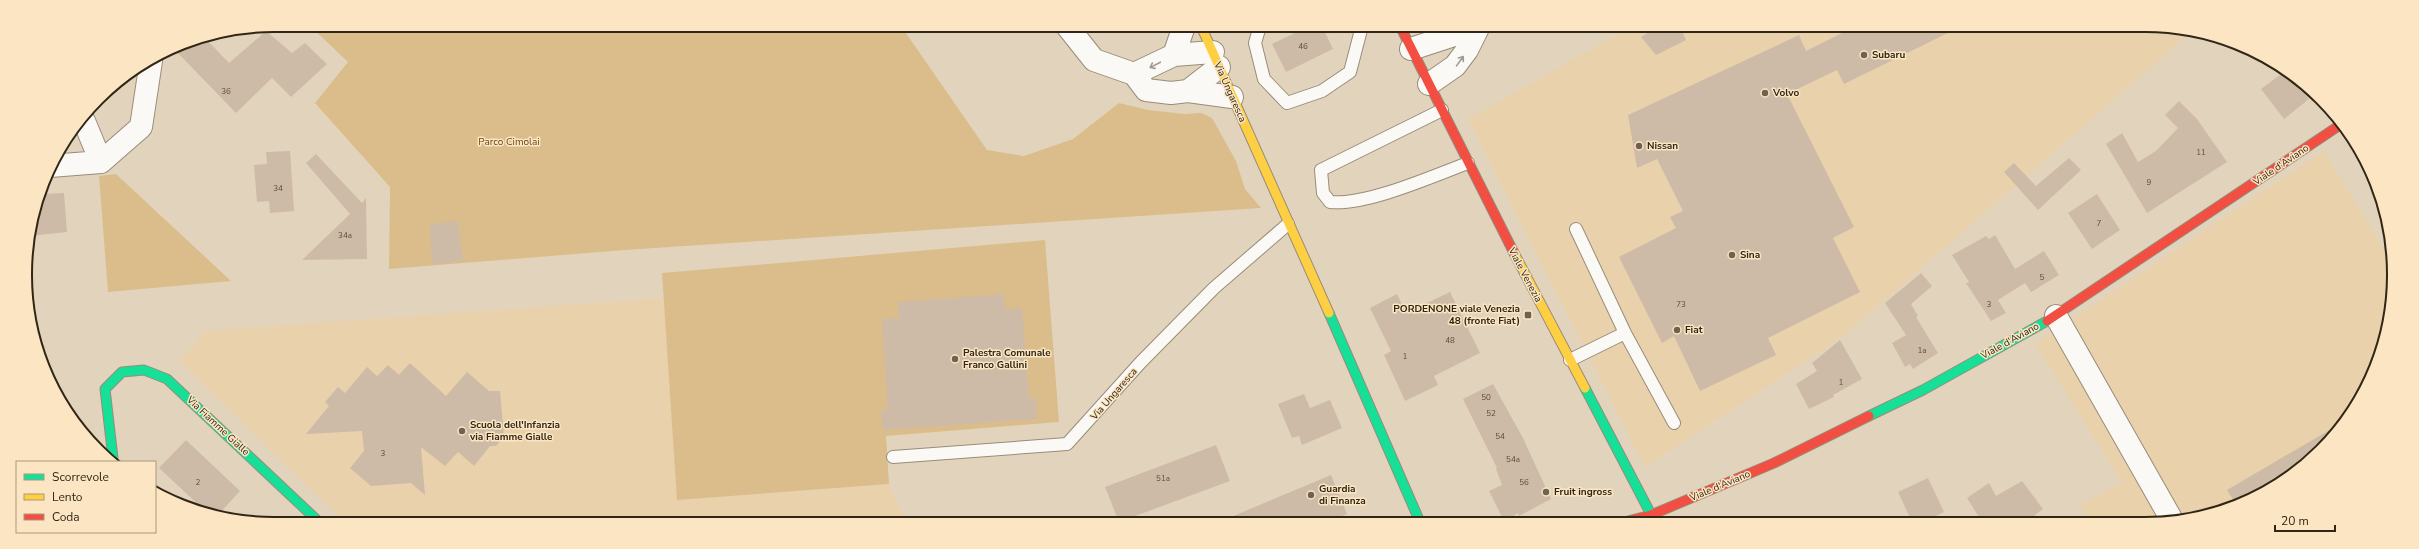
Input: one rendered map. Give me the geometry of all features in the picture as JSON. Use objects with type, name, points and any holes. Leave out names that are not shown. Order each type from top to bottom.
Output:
[{"type":"street","points":[[1072,32],[1094,60],[1134,74],[1146,90],[1171,93],[1188,91],[1232,97]]},
{"type":"street","points":[[1174,55],[1182,32]]},
{"type":"street","name":"Via Ungaresca","points":[[1204,32],[1288,224],[1367,398],[1418,517]]},
{"type":"street","name":"Viale Venezia","points":[[1403,32],[1468,163],[1652,517]]},
{"type":"street","points":[[1411,49],[1460,32]]},
{"type":"street","points":[[1429,84],[1456,66],[1467,50],[1476,32]]},
{"type":"street","points":[[1134,74],[1174,55],[1216,60]]},
{"type":"street","points":[[1188,91],[1216,60]]},
{"type":"street","points":[[58,165],[101,162],[141,127],[150,66]]},
{"type":"street","points":[[85,123],[101,162]]},
{"type":"street","name":"Viale d'Aviano","points":[[1655,517],[1774,463],[1923,390],[2056,316],[2337,127]]},
{"type":"street","points":[[2056,316],[2169,515]]},
{"type":"street","name":"Via Fiamme Gialle","points":[[113,455],[105,389],[122,372],[144,370],[167,379],[314,517]]},
{"type":"lane","points":[[1258,32],[1255,43],[1264,79],[1287,103],[1322,91],[1350,72],[1360,32]]},
{"type":"lane","points":[[1442,110],[1321,170],[1323,193],[1330,202],[1341,204],[1397,190],[1468,163]]},
{"type":"lane","name":"Via Ungaresca","points":[[893,457],[1067,444],[1142,362],[1214,288],[1288,224]]},
{"type":"lane","points":[[1576,229],[1625,333],[1674,423]]},
{"type":"lane","points":[[1570,360],[1625,333]]},
{"type":"shaded area","name":"Sina","points":[[1621,32],[2144,32],[2186,36],[1847,333],[1645,467],[1468,119]]},
{"type":"shaded area","points":[[2324,151],[2386,252],[2387,274],[2385,306],[2379,337],[2369,367],[2362,382],[2355,396],[2337,422],[2304,457],[2266,485],[2237,499],[2207,509],[2176,515],[2144,517],[2086,517],[2080,505],[2122,482],[2035,344]]},
{"type":"shaded area","name":"Scuola dell'Infanzia via Fiamme Gialle","points":[[664,298],[677,500],[889,484],[897,505],[906,517],[340,517],[179,361],[205,331]]},
{"type":"green space","name":"Parco Cimolai","points":[[316,32],[905,32],[987,150],[1024,156],[1073,139],[1119,103],[1148,110],[1185,114],[1201,113],[1212,118],[1236,161],[1245,189],[1261,208],[625,250],[389,269],[390,187],[315,103],[348,62]]},
{"type":"green space","points":[[116,174],[231,281],[108,292],[99,176]]},
{"type":"green space","points":[[1045,240],[1059,422],[886,436],[889,484],[677,500],[662,273]]},
{"type":"building","points":[[268,32],[292,53],[305,43],[327,64],[291,97],[272,78],[236,113],[177,52],[208,41],[229,63],[264,33]]},
{"type":"building","points":[[1297,32],[1325,32],[1333,49],[1286,72],[1272,44]]},
{"type":"building","points":[[1649,32],[1682,32],[1686,40],[1656,55],[1641,37]]},
{"type":"building","name":"Sina","points":[[1844,32],[1950,32],[1844,84],[1837,70],[1787,94],[1854,227],[1833,238],[1860,292],[1768,338],[1776,355],[1700,391],[1674,336],[1662,343],[1619,257],[1676,228],[1670,217],[1683,211],[1657,159],[1637,168],[1628,115],[1799,35],[1806,51]]},
{"type":"building","points":[[2281,74],[2298,87],[2309,99],[2284,119],[2261,89]]},
{"type":"building","points":[[2179,101],[2197,119],[2227,162],[2147,213],[2106,144],[2122,133],[2138,162],[2156,151],[2178,128],[2165,115]]},
{"type":"building","points":[[290,151],[294,211],[270,213],[269,201],[257,202],[254,165],[267,164],[266,152]]},
{"type":"building","points":[[316,154],[362,203],[366,198],[367,259],[302,260],[350,214],[306,163]]},
{"type":"building","points":[[2069,158],[2081,170],[2038,210],[2004,172],[2014,163],[2036,186]]},
{"type":"building","points":[[64,193],[67,232],[35,236],[40,212],[46,194]]},
{"type":"building","points":[[2097,194],[2120,230],[2092,249],[2068,213]]},
{"type":"building","points":[[458,221],[463,261],[432,264],[430,224]]},
{"type":"building","points":[[1995,235],[2015,269],[2044,251],[2059,275],[2031,292],[2025,283],[1998,300],[2006,313],[1991,321],[1966,283],[1969,282],[1952,255],[1986,236],[1989,239]]},
{"type":"building","points":[[1921,273],[1932,286],[1911,304],[1918,316],[1916,317],[1938,353],[1913,369],[1910,364],[1905,367],[1892,343],[1906,335],[1885,303]]},
{"type":"building","points":[[1450,292],[1480,353],[1434,376],[1438,385],[1405,401],[1384,355],[1391,351],[1370,308],[1397,294],[1406,313]]},
{"type":"building","name":"Palestra Comunale Franco Gallini","points":[[1004,294],[1005,309],[1022,308],[1029,398],[1036,398],[1037,419],[883,430],[881,410],[888,409],[882,319],[899,318],[898,302]]},
{"type":"building","points":[[1840,340],[1862,379],[1833,395],[1834,397],[1809,409],[1796,384],[1817,371],[1812,363]]},
{"type":"building","points":[[410,363],[446,396],[467,372],[489,391],[500,391],[504,437],[496,446],[490,446],[474,466],[458,452],[445,466],[421,447],[425,495],[411,483],[371,486],[350,468],[364,451],[362,431],[306,434],[329,406],[325,402],[338,387],[345,393],[367,367],[377,376],[388,365],[399,375]]},
{"type":"building","points":[[1493,384],[1523,438],[1551,499],[1519,516],[1518,513],[1511,517],[1502,517],[1489,491],[1502,485],[1496,469],[1497,468],[1463,399]]},
{"type":"building","points":[[1304,394],[1310,408],[1330,400],[1342,428],[1302,445],[1299,436],[1292,438],[1278,404]]},
{"type":"building","points":[[2331,429],[2304,457],[2266,485],[2234,500],[2227,490]]},
{"type":"building","points":[[186,440],[240,491],[222,511],[212,509],[198,504],[159,468]]},
{"type":"building","points":[[1216,445],[1230,481],[1133,517],[1117,517],[1105,487]]},
{"type":"building","name":"Guardia di Finanza","points":[[1331,475],[1347,514],[1340,517],[1231,517]]},
{"type":"building","points":[[1928,478],[1944,512],[1934,517],[1910,517],[1898,492]]},
{"type":"building","points":[[2022,481],[2043,509],[2033,517],[1979,517],[1967,498],[1989,483],[1996,496]]},
{"type":"traffic: fast","points":[[1329,313],[1418,517]]},
{"type":"traffic: fast","points":[[1869,416],[1923,390],[2047,321]]},
{"type":"traffic: fast","points":[[113,455],[105,389],[122,372],[144,370],[167,379],[314,517]]},
{"type":"traffic: fast","points":[[1585,388],[1652,517]]},
{"type":"traffic: slow","points":[[1204,32],[1329,313]]},
{"type":"traffic: slow","points":[[1514,253],[1585,388]]},
{"type":"traffic: jam","points":[[1403,32],[1514,253]]},
{"type":"traffic: jam","points":[[2047,321],[2337,127]]},
{"type":"traffic: jam","points":[[1643,517],[1774,463],[1869,416]]},
{"type":"place","name":"Subaru","points":[[1864,55]]},
{"type":"place","name":"Volvo","points":[[1765,93]]},
{"type":"place","name":"Nissan","points":[[1639,146]]},
{"type":"place","name":"Sina","points":[[1732,255]]},
{"type":"place","name":"PORDENONE viale Venezia 48 (fronte Fiat)","points":[[1528,315]]},
{"type":"place","name":"Fiat","points":[[1677,330]]},
{"type":"place","name":"Palestra Comunale Franco Gallini","points":[[955,359]]},
{"type":"place","name":"Scuola dell'Infanzia via Fiamme Gialle","points":[[462,431]]},
{"type":"place","name":"Fruit ingross","points":[[1546,492]]},
{"type":"place","name":"Guardia di Finanza","points":[[1311,495]]}]
